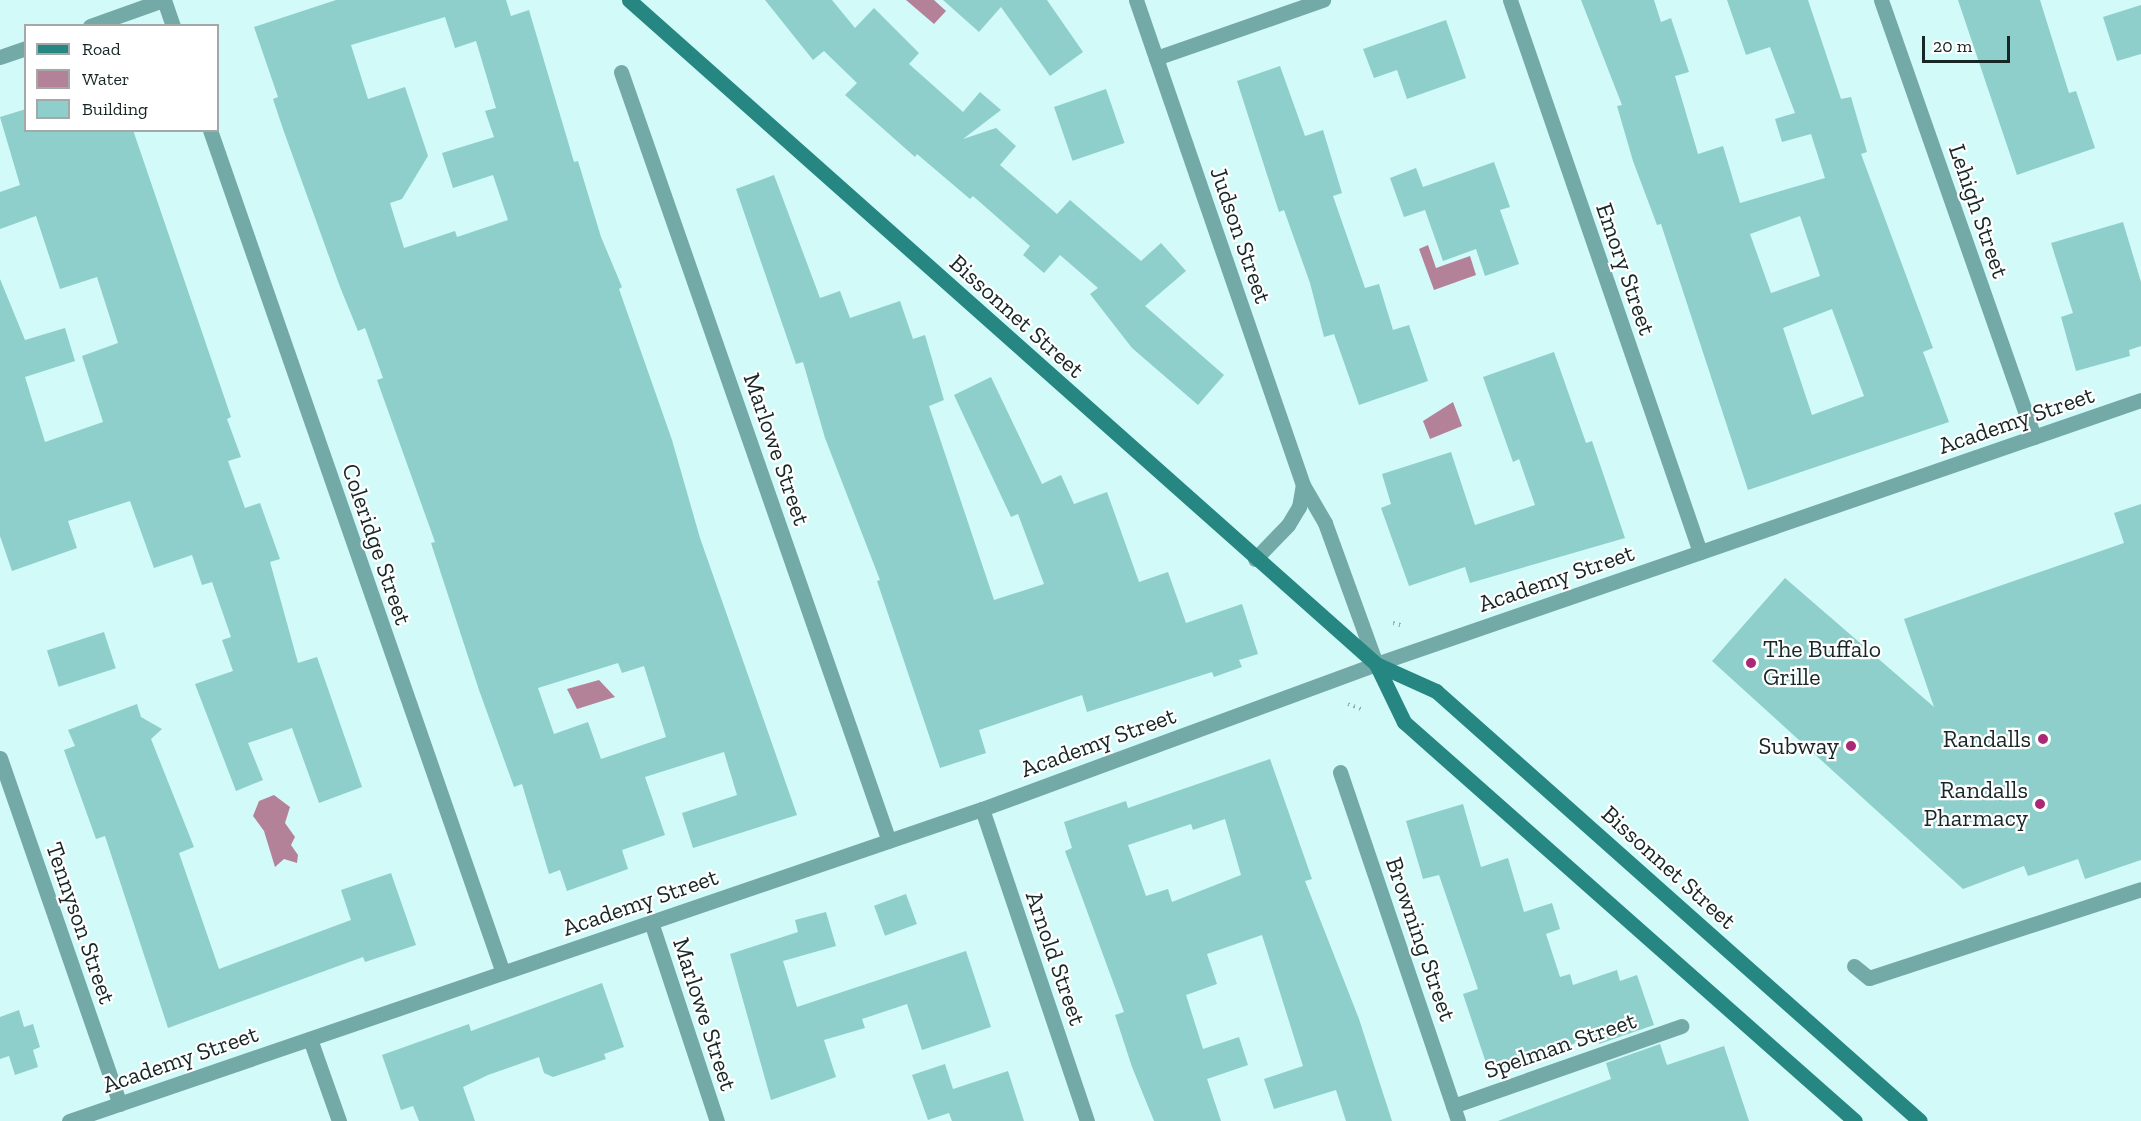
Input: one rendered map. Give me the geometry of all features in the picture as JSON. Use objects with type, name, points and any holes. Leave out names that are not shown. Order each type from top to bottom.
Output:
[{"type":"main road","name":"Bissonnet Street","points":[[629,0],[1255,559],[1376,664],[1436,691],[1920,1121]]},
{"type":"main road","name":"Bissonnet Street","points":[[1376,664],[1404,722],[1855,1121]]},
{"type":"street","points":[[96,24],[164,0],[172,24]]},
{"type":"street","name":"Judson Street","points":[[1136,0],[1303,485],[1324,523],[1376,664]]},
{"type":"street","points":[[1156,58],[1323,0]]},
{"type":"street","name":"Emory Street","points":[[1510,0],[1700,552]]},
{"type":"street","name":"Lehigh Street","points":[[1881,0],[2034,437]]},
{"type":"street","points":[[0,57],[24,49]]},
{"type":"street","name":"Marlowe Street","points":[[621,72],[889,841]]},
{"type":"street","name":"Coleridge Street","points":[[211,132],[503,973]]},
{"type":"street","name":"Academy Street","points":[[69,1121],[982,809],[1376,664],[2141,400]]},
{"type":"street","points":[[1255,559],[1288,525],[1299,507],[1303,485]]},
{"type":"street","name":"Tennyson Street","points":[[0,758],[120,1104]]},
{"type":"street","name":"Browning Street","points":[[1340,772],[1458,1121]]},
{"type":"street","name":"Arnold Street","points":[[982,809],[1087,1121]]},
{"type":"street","points":[[1854,966],[1869,978],[2141,889]]},
{"type":"street","name":"Marlowe Street","points":[[651,922],[717,1121]]},
{"type":"street","name":"Spelman Street","points":[[1453,1106],[1681,1026]]},
{"type":"street","points":[[310,1038],[339,1121]]},
{"type":"path","points":[[1394,623],[1404,626]]},
{"type":"path","points":[[1348,704],[1364,710]]},
{"type":"water","points":[[906,0],[934,0],[946,11],[934,24]]},
{"type":"water","points":[[1428,245],[1436,268],[1470,256],[1476,275],[1434,290],[1419,249]]},
{"type":"water","points":[[1453,402],[1462,426],[1430,439],[1423,421]]},
{"type":"water","points":[[599,680],[615,697],[577,709],[567,689]]},
{"type":"water","points":[[274,795],[290,807],[285,823],[295,837],[291,845],[298,855],[297,863],[284,859],[275,867],[264,831],[253,816],[259,801]]},
{"type":"building","points":[[336,0],[506,0],[511,16],[529,10],[574,162],[578,161],[601,237],[622,287],[619,289],[672,440],[700,538],[797,815],[693,848],[682,813],[737,795],[724,752],[645,777],[665,835],[622,850],[628,869],[567,891],[560,870],[549,874],[522,784],[514,787],[479,690],[431,543],[435,542],[377,380],[383,378],[365,328],[358,331],[340,287],[273,99],[278,97],[254,27]],"holes":[[[445,17],[455,48],[476,41],[496,108],[485,111],[494,137],[442,153],[453,188],[493,175],[508,220],[457,237],[455,231],[404,248],[390,203],[402,199],[428,156],[405,87],[368,99],[351,45]],[[618,663],[622,673],[644,666],[666,737],[601,759],[588,722],[554,734],[538,688]]]},
{"type":"building","points":[[765,0],[832,0],[855,28],[874,8],[919,53],[909,64],[963,112],[980,92],[1001,110],[963,139],[996,128],[1016,146],[1000,165],[1057,214],[1070,200],[1141,261],[1161,243],[1186,271],[1145,306],[1224,375],[1198,405],[1132,348],[1090,294],[1098,288],[1060,255],[1044,273],[1023,255],[1030,246],[973,196],[970,199],[917,154],[915,157],[845,95],[857,83],[824,51],[813,60]]},
{"type":"building","points":[[943,0],[1047,0],[1083,52],[1050,76],[1001,7],[979,32]]},
{"type":"building","points":[[1581,0],[1654,0],[1661,22],[1671,18],[1689,72],[1675,76],[1698,154],[1723,146],[1740,203],[1825,178],[1811,134],[1782,142],[1775,119],[1795,113],[1770,47],[1746,55],[1727,0],[1808,0],[1841,99],[1851,97],[1867,152],[1861,154],[1933,348],[1923,352],[1949,422],[1748,490],[1661,224],[1657,225],[1633,161],[1617,106],[1622,105]],"holes":[[[1800,216],[1820,276],[1771,293],[1750,234]],[[1832,309],[1864,396],[1812,415],[1783,328]]]},
{"type":"building","points":[[1958,0],[2040,0],[2069,93],[2076,91],[2095,148],[2017,175]]},
{"type":"building","points":[[2141,5],[2141,54],[2117,61],[2103,17]]},
{"type":"building","points":[[1446,20],[1466,78],[1407,99],[1397,70],[1374,78],[1363,49]]},
{"type":"building","points":[[1280,66],[1305,136],[1323,130],[1342,193],[1333,196],[1365,288],[1379,284],[1393,330],[1409,325],[1428,381],[1359,405],[1334,334],[1324,337],[1310,283],[1284,210],[1279,212],[1237,81]]},
{"type":"building","points":[[1106,89],[1125,143],[1073,161],[1054,107]]},
{"type":"building","points":[[24,110],[24,132],[134,132],[231,417],[227,419],[241,457],[228,461],[245,508],[260,503],[280,559],[270,562],[298,663],[317,657],[362,787],[319,803],[292,728],[248,743],[263,780],[236,791],[195,684],[233,671],[222,640],[231,637],[212,582],[202,585],[192,555],[154,568],[130,501],[68,521],[77,548],[12,571],[0,536],[0,279],[25,340],[65,328],[75,361],[25,377],[45,442],[103,422],[82,356],[118,343],[97,277],[60,289],[36,216],[0,229],[0,192],[20,185],[0,117]]},
{"type":"building","points":[[1494,162],[1510,207],[1500,210],[1519,264],[1485,276],[1476,249],[1443,261],[1425,210],[1404,217],[1390,178],[1416,168],[1423,187]]},
{"type":"building","points":[[774,175],[820,298],[840,291],[850,318],[900,301],[913,339],[925,335],[944,400],[929,406],[994,600],[1044,584],[1018,514],[1011,517],[954,395],[991,377],[1042,484],[1061,475],[1074,504],[1107,492],[1139,582],[1168,572],[1186,623],[1242,604],[1258,654],[1239,660],[1242,667],[1214,677],[1212,672],[1087,712],[1082,695],[979,730],[986,753],[940,768],[877,581],[880,580],[825,438],[803,362],[796,364],[736,189]]},
{"type":"building","points":[[2123,222],[2141,282],[2141,346],[2129,350],[2130,356],[2076,371],[2061,317],[2073,313],[2051,243]]},
{"type":"building","points":[[1554,352],[1586,443],[1592,441],[1625,538],[1470,583],[1465,567],[1409,586],[1381,508],[1391,504],[1382,474],[1451,452],[1475,525],[1535,505],[1519,459],[1513,462],[1483,377]]},
{"type":"building","name":"Randalls","points":[[2141,504],[2141,860],[2085,879],[2078,859],[2028,876],[2024,866],[1963,889],[1712,661],[1785,578],[1934,707],[1904,619],[2124,543],[2114,513]]},
{"type":"building","points":[[104,632],[116,668],[59,687],[47,651]]},
{"type":"building","points":[[137,704],[141,717],[162,729],[151,739],[194,847],[179,853],[219,969],[351,920],[341,890],[391,873],[416,945],[365,962],[363,957],[168,1028],[105,836],[96,839],[64,750],[75,746],[68,730]]},
{"type":"building","points":[[1270,759],[1312,879],[1305,881],[1359,1019],[1392,1121],[1346,1121],[1336,1090],[1274,1109],[1264,1079],[1303,1066],[1262,935],[1207,954],[1217,984],[1186,995],[1203,1049],[1239,1037],[1248,1065],[1207,1079],[1221,1121],[1154,1121],[1132,1067],[1115,1015],[1124,1012],[1065,851],[1072,848],[1064,822],[1126,801],[1128,808]],"holes":[[[1225,819],[1241,875],[1172,902],[1168,889],[1146,896],[1128,845],[1191,824],[1193,830]]]},
{"type":"building","points":[[1463,804],[1481,867],[1508,858],[1524,912],[1552,903],[1560,929],[1546,934],[1560,977],[1570,974],[1573,985],[1617,970],[1620,981],[1637,975],[1654,1025],[1599,1044],[1597,1036],[1489,1072],[1463,994],[1478,989],[1439,875],[1423,879],[1406,821]]},
{"type":"building","points":[[906,894],[917,924],[885,936],[874,906]]},
{"type":"building","points":[[826,912],[836,946],[783,961],[797,1007],[966,951],[991,1027],[922,1050],[907,1004],[862,1019],[865,1028],[824,1040],[836,1077],[771,1100],[730,954],[798,932],[795,920]]},
{"type":"building","points":[[602,983],[624,1047],[604,1054],[606,1059],[553,1077],[544,1073],[539,1057],[488,1075],[463,1087],[475,1121],[419,1121],[413,1106],[401,1110],[382,1055],[469,1024],[471,1031]]},
{"type":"building","points":[[19,1010],[24,1027],[33,1024],[40,1047],[33,1050],[38,1067],[15,1075],[9,1056],[0,1059],[0,1017]]},
{"type":"building","points":[[1660,1044],[1667,1065],[1724,1046],[1749,1121],[1498,1121],[1611,1079],[1606,1063]]},
{"type":"building","points":[[945,1064],[953,1089],[1008,1071],[1024,1121],[952,1121],[949,1113],[928,1120],[912,1075]]},
{"type":"place","name":"The Buffalo Grille","points":[[1751,663]]},
{"type":"place","name":"Randalls","points":[[2043,739]]},
{"type":"place","name":"Subway","points":[[1851,746]]},
{"type":"place","name":"Randalls Pharmacy","points":[[2040,804]]}]
